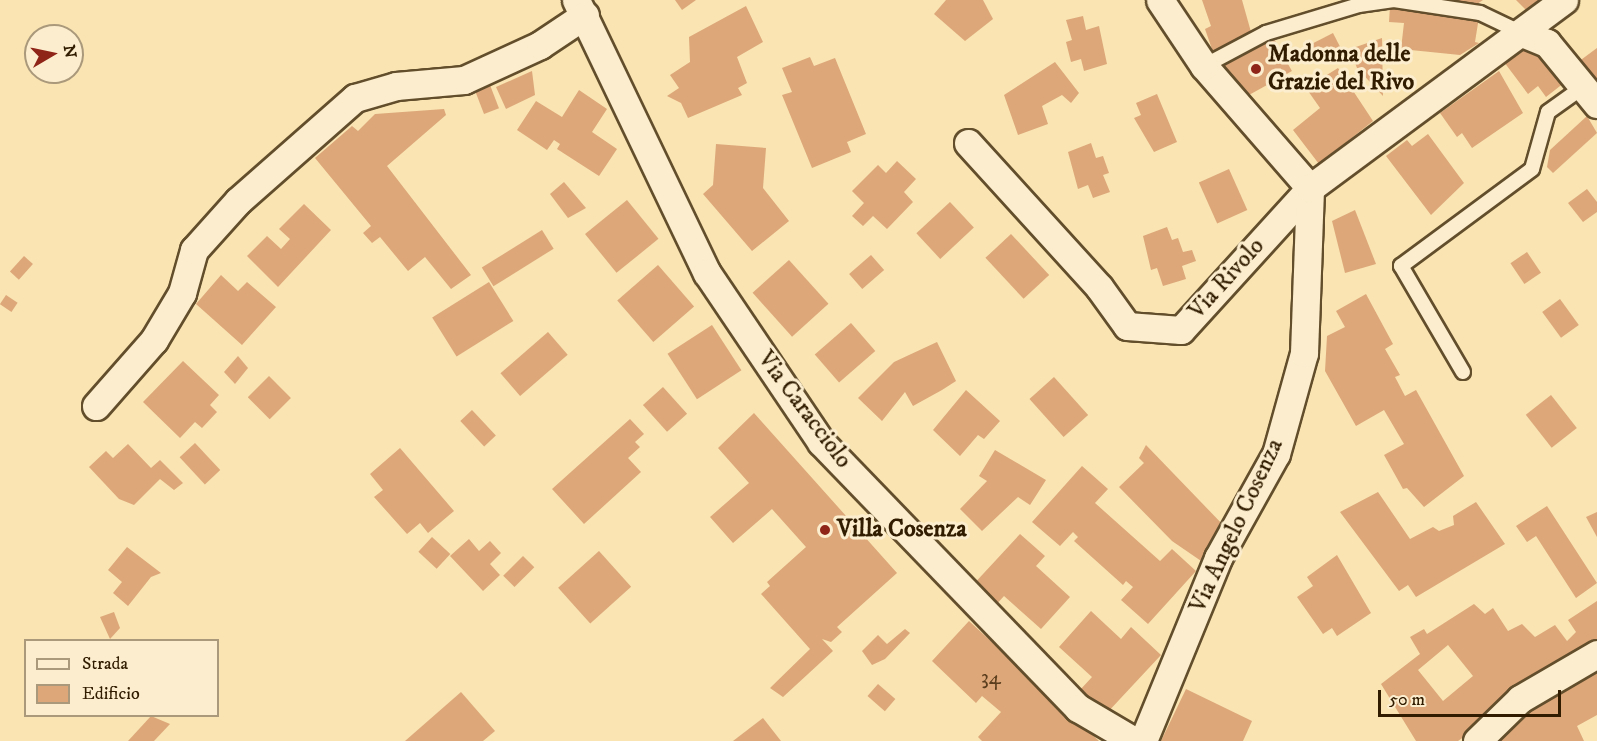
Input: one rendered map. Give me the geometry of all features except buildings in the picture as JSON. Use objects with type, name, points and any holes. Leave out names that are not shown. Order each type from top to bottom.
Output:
[{"type":"street","points":[[1160,0],[1204,66],[1310,188],[1564,0]]},
{"type":"street","points":[[96,406],[159,332],[182,293],[194,250],[238,201],[355,98],[396,86],[464,80],[540,45],[581,8]]},
{"type":"street","name":"Via Caracciolo","points":[[581,8],[707,273],[821,442],[1078,708],[1134,741]]},
{"type":"street","points":[[1522,33],[1547,43],[1590,95]]},
{"type":"street","name":"Via Rivolo","points":[[968,143],[1099,287],[1127,326],[1181,330],[1310,188]]},
{"type":"street","name":"Via Angelo Cosenza","points":[[1143,741],[1218,558],[1276,454],[1304,353],[1310,188]]},
{"type":"street","points":[[1477,741],[1520,699],[1597,654]]},
{"type":"lane","points":[[1204,66],[1266,33],[1359,5],[1394,0],[1480,13],[1522,33]]},
{"type":"lane","points":[[1463,372],[1401,266],[1532,169],[1548,112],[1590,95]]},
{"type":"place","name":"Madonna delle Grazie del Rivo","points":[[1256,69]]},
{"type":"place","name":"Villa Cosenza","points":[[825,530]]}]
